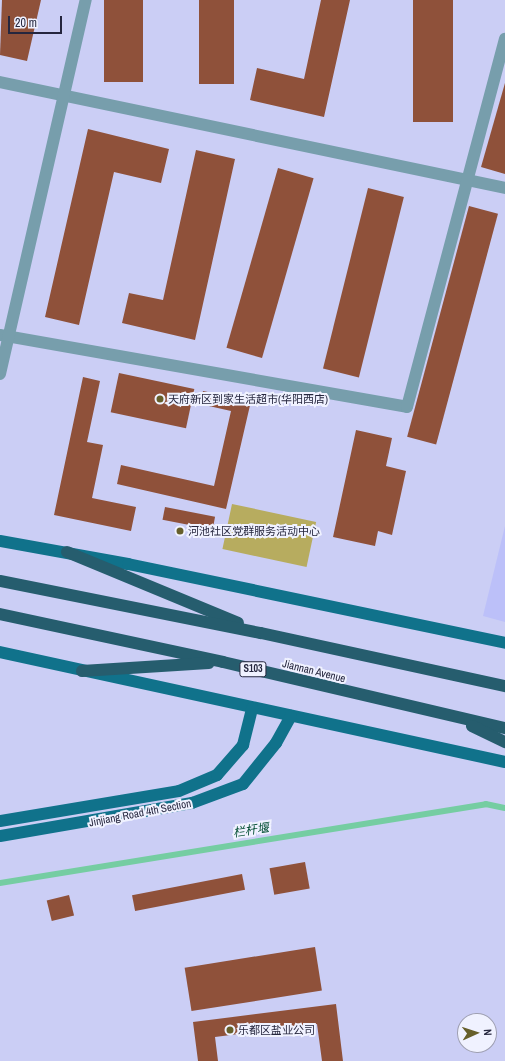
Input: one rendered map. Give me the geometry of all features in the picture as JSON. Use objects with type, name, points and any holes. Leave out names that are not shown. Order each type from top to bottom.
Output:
[{"type":"highway","points":[[67,552],[261,633]]},
{"type":"highway","points":[[0,581],[261,633],[502,685]]},
{"type":"highway","name":"Jiannan Avenue","points":[[0,614],[223,662],[456,719],[505,728]]},
{"type":"highway","points":[[82,671],[223,662]]},
{"type":"highway","points":[[456,719],[505,742]]},
{"type":"main road","points":[[0,541],[67,552],[505,643]]},
{"type":"main road","points":[[0,652],[505,762]]},
{"type":"main road","name":"Jinjiang Road 4th Section","points":[[0,820],[179,791],[217,775],[243,745],[252,708]]},
{"type":"main road","name":"Jinjiang Road 4th Section","points":[[0,836],[192,804],[243,784],[276,743],[291,716]]},
{"type":"street","points":[[0,374],[4,335],[64,96],[86,0]]},
{"type":"street","points":[[4,335],[407,407],[505,39]]},
{"type":"street","points":[[0,82],[505,188]]},
{"type":"shaded area","points":[[232,504],[316,522],[307,567],[222,549]]},
{"type":"shaded area","points":[[505,526],[505,622],[483,616]]},
{"type":"building","points":[[2,0],[41,0],[27,61],[0,55]]},
{"type":"building","points":[[104,0],[143,0],[143,82],[104,82]]},
{"type":"building","points":[[199,0],[234,0],[234,84],[199,84]]},
{"type":"building","points":[[321,0],[350,0],[324,117],[250,100],[257,68],[304,79]]},
{"type":"building","points":[[413,0],[453,0],[453,122],[413,122]]},
{"type":"building","points":[[505,83],[505,174],[481,167]]},
{"type":"building","points":[[88,129],[169,149],[161,183],[114,172],[79,325],[45,317]]},
{"type":"building","points":[[196,150],[235,159],[195,340],[122,323],[129,293],[163,300]]},
{"type":"building","points":[[278,168],[314,178],[262,358],[226,348]]},
{"type":"building","points":[[368,188],[404,197],[359,377],[323,368]]},
{"type":"building","points":[[469,206],[498,214],[436,445],[407,437]]},
{"type":"building","points":[[119,373],[194,389],[186,428],[111,412]]},
{"type":"building","points":[[83,377],[100,381],[87,442],[103,445],[92,498],[136,507],[131,531],[54,515]]},
{"type":"building","points":[[203,391],[251,401],[226,509],[117,484],[121,465],[214,486],[231,411],[200,404]]},
{"type":"building","points":[[356,430],[392,438],[386,466],[406,471],[392,535],[378,531],[375,546],[333,537]]},
{"type":"building","points":[[165,507],[215,517],[213,529],[163,520]]},
{"type":"building","points":[[305,862],[310,889],[274,895],[270,868]]},
{"type":"building","points":[[242,874],[245,890],[135,911],[132,895]]},
{"type":"building","points":[[69,895],[74,915],[52,921],[47,901]]},
{"type":"building","points":[[315,947],[322,990],[192,1011],[185,968]]},
{"type":"building","name":"乐都区盐业公司","points":[[336,1004],[343,1061],[322,1061],[317,1024],[215,1037],[218,1061],[198,1061],[193,1022]]},
{"type":"waterway","name":"栏杆堰","points":[[0,883],[486,804],[505,808]]},
{"type":"place","name":"天府新区到家生活超市(华阳西店)","points":[[160,399]]},
{"type":"place","name":"河池社区党群服务活动中心","points":[[180,531]]},
{"type":"place","name":"乐都区盐业公司","points":[[230,1030]]}]
